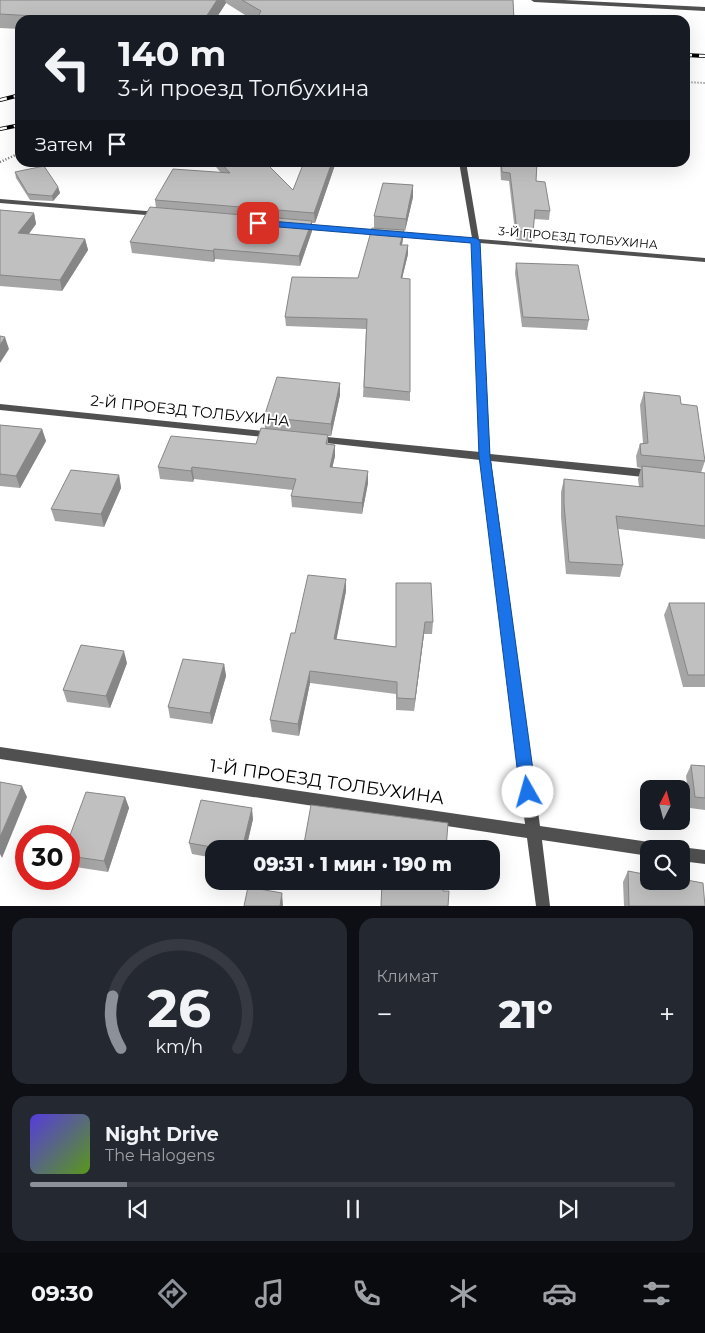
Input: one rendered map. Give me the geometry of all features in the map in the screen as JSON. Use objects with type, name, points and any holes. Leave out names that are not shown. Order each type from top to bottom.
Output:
[{"type":"street","points":[[534,0],[705,10]]},
{"type":"street","points":[[463,167],[476,241],[485,456],[543,906]]},
{"type":"street","points":[[0,201],[168,215]]},
{"type":"street","name":"3-Й ПРОЕЗД ТОЛБУХИНА","points":[[287,225],[705,260]]},
{"type":"street","name":"2-Й ПРОЕЗД ТОЛБУХИНА","points":[[0,407],[287,436]]},
{"type":"street","name":"2-Й ПРОЕЗД ТОЛБУХИНА","points":[[307,438],[667,476]]},
{"type":"street","name":"1-Й ПРОЕЗД ТОЛБУХИНА","points":[[0,753],[640,848]]},
{"type":"street","points":[[690,855],[705,857]]},
{"type":"path","points":[[690,82],[705,83]]},
{"type":"path","points":[[0,162],[15,156]]},
{"type":"building","points":[[0,0],[217,0],[207,15],[0,14]]},
{"type":"building","points":[[242,0],[513,0],[514,15],[259,15],[261,11]]},
{"type":"building","points":[[45,167],[58,187],[52,196],[28,194],[15,172]]},
{"type":"building","points":[[225,167],[270,167],[293,190],[302,167],[330,167],[314,213],[155,200],[173,169],[230,173]]},
{"type":"building","points":[[502,167],[537,167],[536,181],[545,182],[550,211],[535,210],[533,233],[517,231],[510,173],[502,172]]},
{"type":"building","points":[[383,183],[413,185],[406,219],[374,216]]},
{"type":"building","points":[[150,207],[312,221],[299,256],[214,249],[213,251],[130,242]]},
{"type":"building","points":[[0,210],[34,213],[18,233],[85,239],[60,280],[0,275]]},
{"type":"building","points":[[372,228],[404,230],[400,245],[408,245],[401,278],[410,279],[410,392],[364,387],[367,319],[285,317],[292,277],[358,278]]},
{"type":"building","points":[[516,263],[578,265],[589,320],[523,317]]},
{"type":"building","points":[[0,336],[5,337],[0,345]]},
{"type":"building","points":[[277,377],[340,383],[331,424],[264,417]]},
{"type":"building","points":[[644,392],[680,396],[681,404],[697,406],[705,461],[641,455],[640,444],[648,443]]},
{"type":"building","points":[[0,425],[42,429],[16,476],[0,474]]},
{"type":"building","points":[[261,428],[328,435],[326,444],[335,445],[330,467],[368,471],[362,503],[291,496],[296,479],[192,467],[191,471],[158,467],[171,436],[256,444]]},
{"type":"building","points":[[642,466],[705,473],[705,526],[616,516],[623,565],[569,562],[564,504],[564,479],[643,487]]},
{"type":"building","points":[[71,470],[119,475],[101,514],[51,509]]},
{"type":"building","points":[[308,575],[346,579],[334,639],[396,647],[396,583],[431,583],[433,622],[425,622],[415,699],[397,698],[397,682],[310,671],[298,724],[270,720],[291,633],[295,633]]},
{"type":"building","points":[[669,603],[705,603],[705,675],[688,675]]},
{"type":"building","points":[[81,645],[124,651],[106,696],[63,690]]},
{"type":"building","points":[[183,659],[224,664],[210,713],[168,707]]},
{"type":"building","points":[[691,765],[705,766],[705,798],[695,797]]},
{"type":"building","points":[[0,782],[22,786],[0,837]]},
{"type":"building","points":[[86,792],[125,797],[104,861],[80,858],[80,825],[74,825]]},
{"type":"building","points":[[201,800],[252,808],[244,840],[205,840],[205,846],[189,843]]},
{"type":"building","points":[[311,805],[448,823],[447,840],[305,840]]},
{"type":"building","points":[[628,871],[640,873],[640,890],[690,890],[690,881],[703,883],[705,906],[629,906]]},
{"type":"building","points":[[247,890],[265,890],[282,893],[280,906],[244,906]]},
{"type":"building","points":[[382,890],[449,891],[448,906],[381,906]]},
{"type":"railway","points":[[690,55],[705,56]]},
{"type":"railway","points":[[0,100],[15,96]]},
{"type":"railway","points":[[0,129],[15,126]]},
{"type":"route","points":[[258,223],[476,241],[485,456],[528,792]]}]
